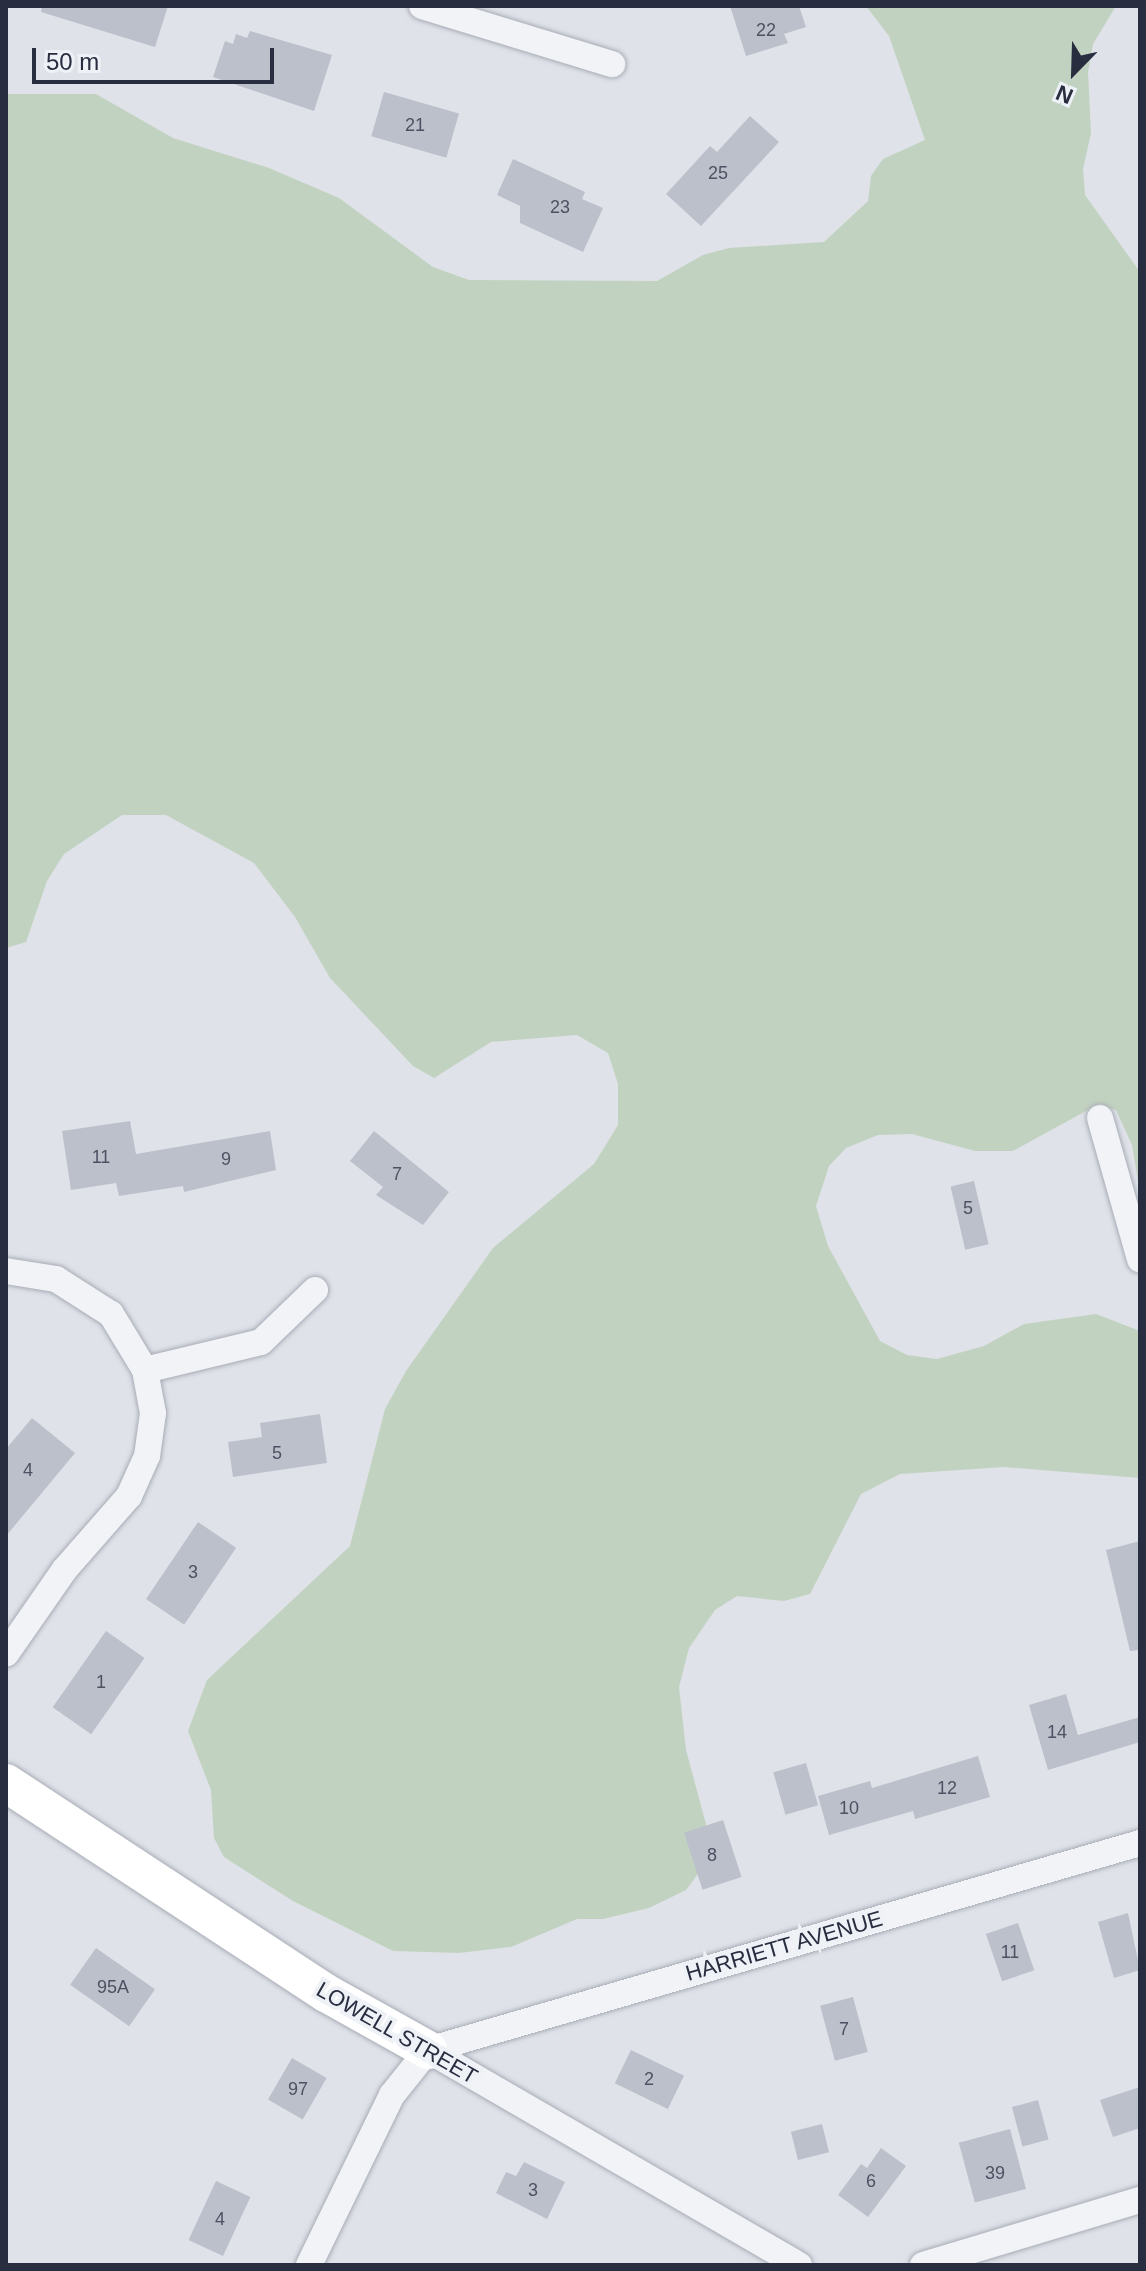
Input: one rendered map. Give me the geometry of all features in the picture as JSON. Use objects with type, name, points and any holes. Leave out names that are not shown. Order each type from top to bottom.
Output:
[{"type":"street","points":[[422,6],[612,64]]},
{"type":"street","points":[[1100,1118],[1140,1259]]},
{"type":"street","points":[[6,1271],[56,1279],[94,1300],[125,1331],[145,1370],[153,1413],[139,1476],[6,1654]]},
{"type":"street","points":[[145,1370],[261,1342],[315,1290]]},
{"type":"street","name":"LOWELL STREET","points":[[6,1783],[326,1993],[799,2265]]},
{"type":"street","name":"HARRIETT AVENUE","points":[[428,2050],[1140,1843]]},
{"type":"street","points":[[309,2265],[392,2095],[428,2050]]},
{"type":"street","points":[[923,2265],[1140,2200]]},
{"type":"green space","points":[[866,6],[1116,6],[1093,44],[1088,72],[1091,133],[1083,169],[1085,195],[1140,272],[1140,1193],[1132,1145],[1116,1110],[1097,1105],[1013,1151],[975,1151],[912,1134],[878,1135],[846,1148],[829,1166],[816,1206],[828,1246],[880,1341],[907,1355],[937,1359],[984,1346],[1024,1324],[1096,1314],[1140,1331],[1140,1478],[1004,1467],[900,1474],[861,1494],[810,1594],[784,1601],[737,1596],[715,1610],[689,1648],[679,1687],[686,1750],[706,1824],[703,1867],[686,1890],[649,1908],[603,1919],[577,1919],[511,1947],[459,1953],[393,1951],[293,1901],[224,1857],[214,1838],[211,1790],[188,1731],[207,1680],[350,1546],[385,1409],[406,1371],[493,1248],[594,1164],[618,1125],[618,1084],[608,1053],[577,1035],[491,1042],[434,1078],[413,1066],[330,978],[295,917],[254,863],[166,815],[122,815],[64,854],[47,881],[26,942],[6,948],[6,94],[96,94],[173,138],[269,168],[339,198],[433,267],[469,280],[657,281],[703,255],[729,248],[824,242],[868,201],[871,176],[883,159],[925,140],[889,36]]},
{"type":"building","points":[[42,6],[168,6],[155,47],[41,12]]},
{"type":"building","points":[[730,6],[799,6],[806,27],[784,34],[788,43],[746,56]]},
{"type":"building","points":[[250,31],[332,55],[314,111],[213,77],[225,41],[233,44],[236,34],[247,38]]},
{"type":"building","points":[[384,92],[459,113],[446,158],[371,136]]},
{"type":"building","points":[[750,116],[779,142],[701,226],[666,194],[710,146],[717,152]]},
{"type":"building","points":[[513,159],[585,192],[582,199],[603,208],[583,252],[520,223],[520,206],[497,195]]},
{"type":"building","points":[[130,1121],[136,1154],[270,1131],[276,1170],[184,1192],[183,1186],[119,1196],[116,1183],[71,1190],[62,1131]]},
{"type":"building","points":[[374,1131],[449,1192],[423,1225],[376,1195],[383,1187],[350,1161]]},
{"type":"building","points":[[974,1181],[989,1244],[965,1250],[951,1186]]},
{"type":"building","points":[[320,1414],[327,1463],[233,1477],[228,1442],[262,1437],[260,1423]]},
{"type":"building","points":[[32,1418],[75,1453],[6,1536],[6,1449]]},
{"type":"building","points":[[198,1522],[236,1548],[184,1625],[146,1599]]},
{"type":"building","points":[[1140,1541],[1140,1650],[1130,1651],[1106,1550]]},
{"type":"building","points":[[106,1631],[145,1658],[91,1734],[53,1707]]},
{"type":"building","points":[[1066,1694],[1078,1735],[1140,1717],[1140,1742],[1048,1770],[1029,1705]]},
{"type":"building","points":[[978,1756],[990,1797],[915,1819],[913,1811],[829,1835],[818,1796],[870,1781],[872,1788]]},
{"type":"building","points":[[806,1763],[818,1805],[785,1815],[773,1772]]},
{"type":"building","points":[[723,1820],[742,1877],[703,1890],[684,1833]]},
{"type":"building","points":[[1128,1913],[1140,1970],[1114,1978],[1098,1922]]},
{"type":"building","points":[[1018,1923],[1034,1970],[1002,1981],[986,1934]]},
{"type":"building","points":[[96,1948],[155,1989],[129,2026],[70,1985]]},
{"type":"building","points":[[853,1997],[868,2052],[835,2061],[820,2006]]},
{"type":"building","points":[[631,2050],[684,2076],[668,2109],[615,2083]]},
{"type":"building","points":[[292,2058],[327,2078],[303,2120],[268,2100]]},
{"type":"building","points":[[1140,2087],[1140,2128],[1113,2137],[1100,2100]]},
{"type":"building","points":[[1038,2100],[1049,2140],[1023,2147],[1012,2107]]},
{"type":"building","points":[[822,2124],[829,2152],[798,2160],[791,2132]]},
{"type":"building","points":[[1010,2129],[1026,2189],[975,2203],[959,2143]]},
{"type":"building","points":[[881,2148],[906,2166],[868,2217],[838,2195],[861,2164],[867,2168]]},
{"type":"building","points":[[524,2162],[565,2182],[547,2219],[496,2193],[506,2172],[516,2176]]},
{"type":"building","points":[[216,2181],[250,2197],[223,2256],[189,2240]]}]
